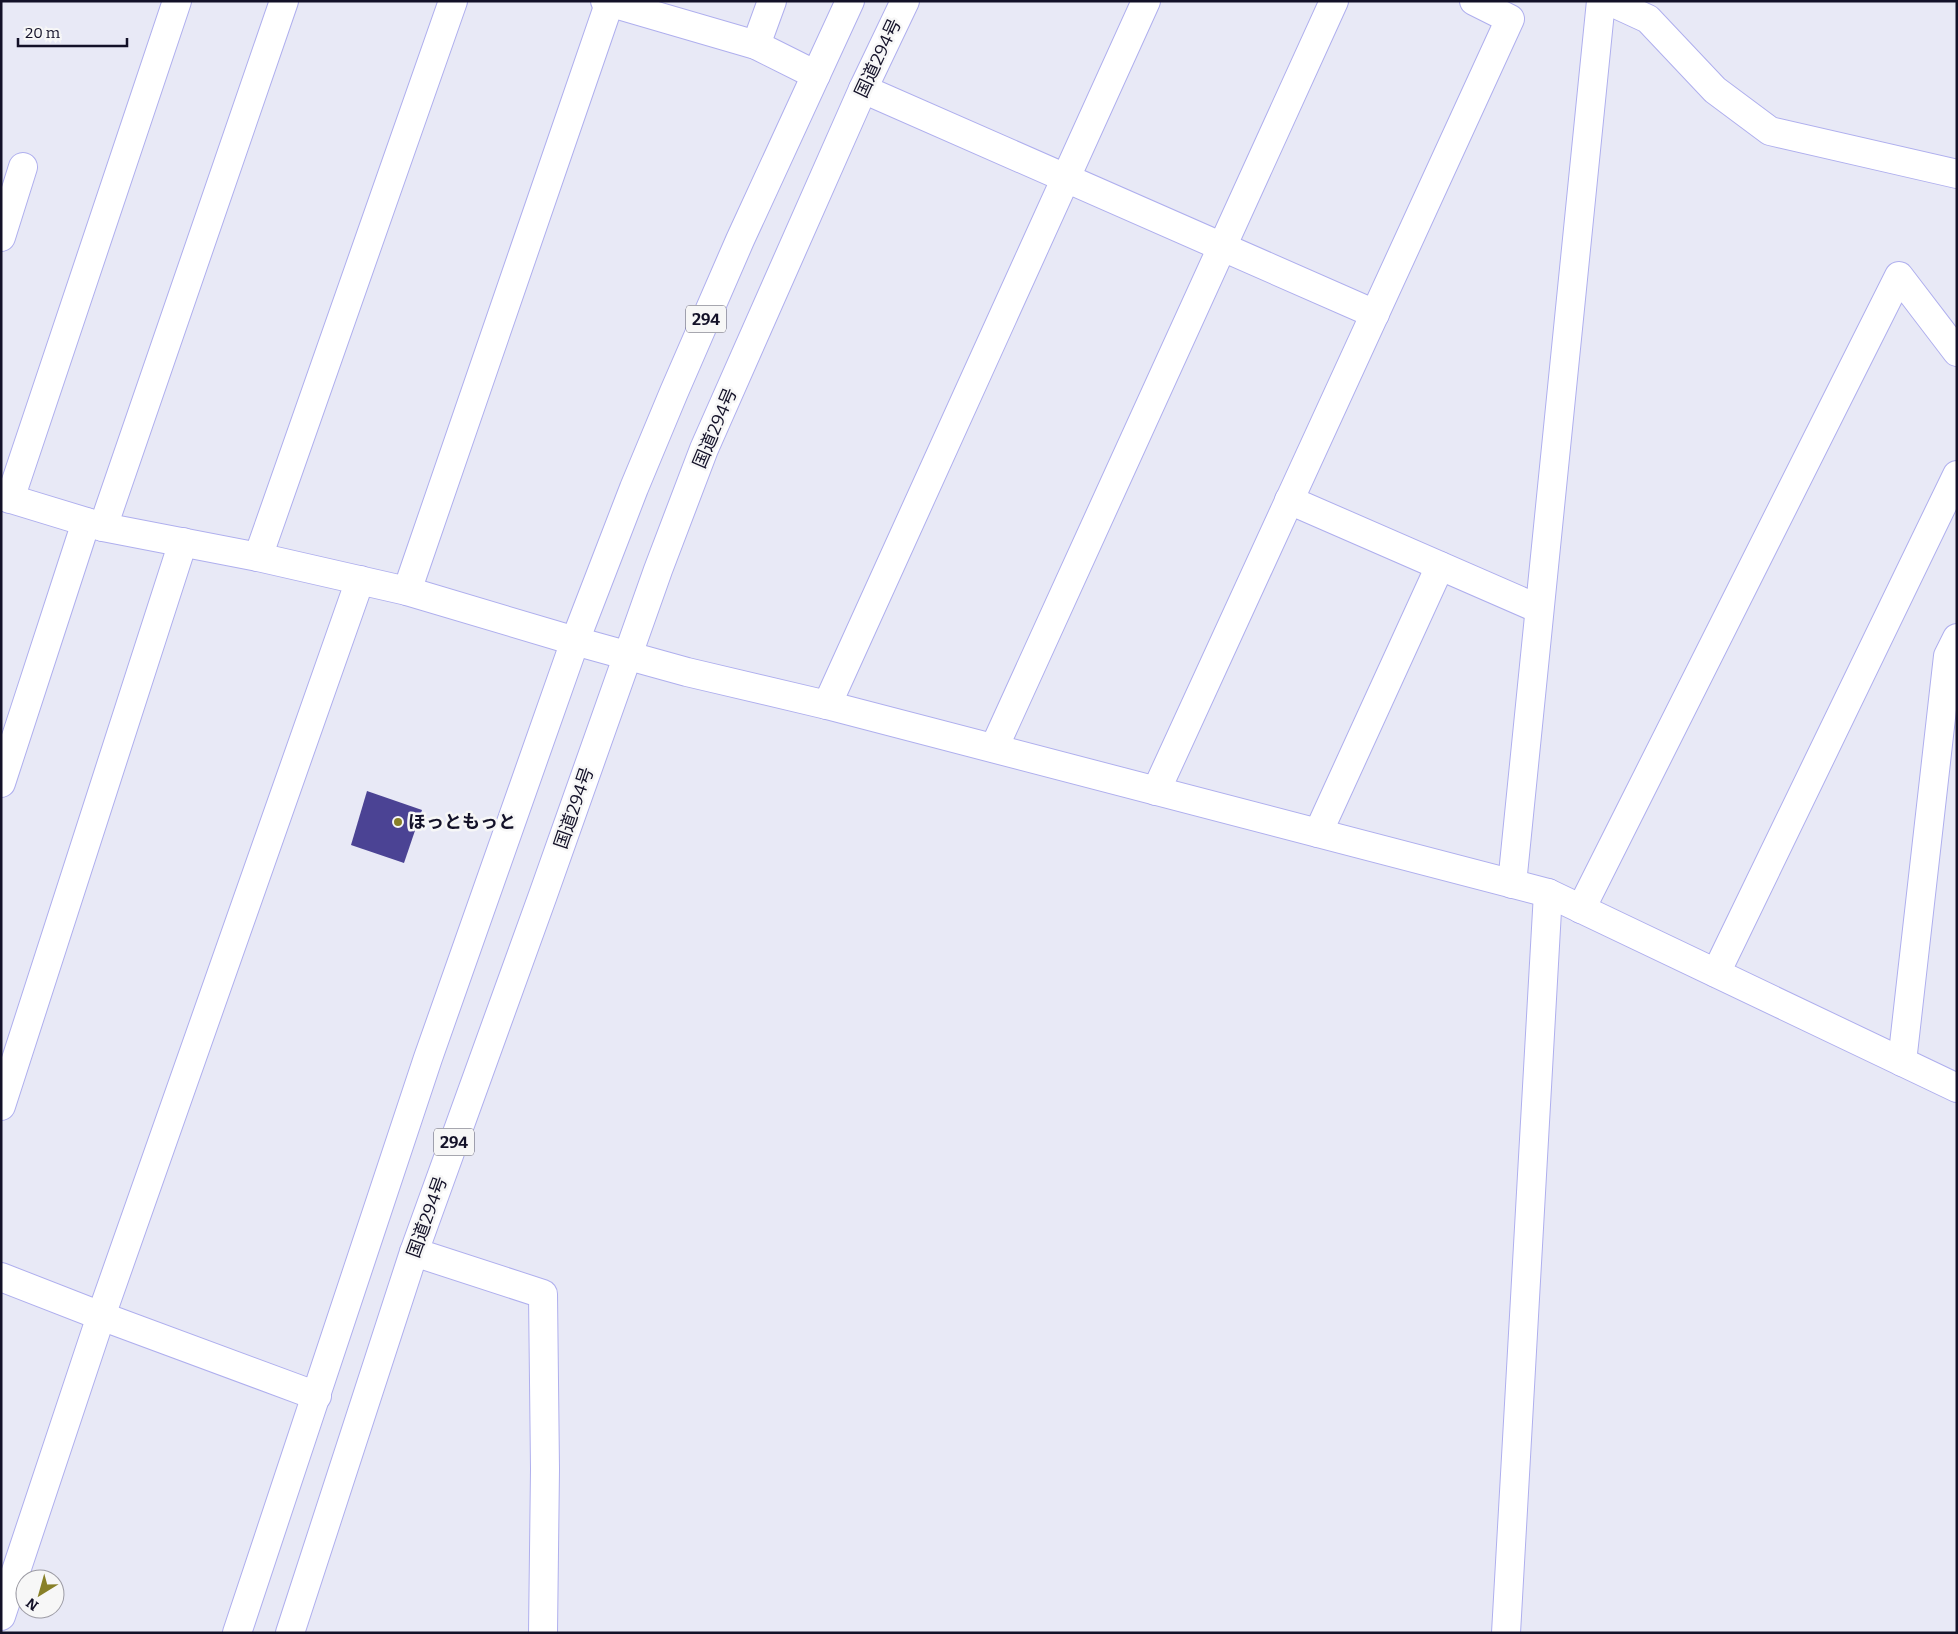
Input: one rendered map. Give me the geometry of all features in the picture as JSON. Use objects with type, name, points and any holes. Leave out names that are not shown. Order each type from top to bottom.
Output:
[{"type":"main road","points":[[177,1],[6,497],[95,525],[258,556],[407,591],[575,642],[688,672],[827,705],[1548,893],[1957,1088]]},
{"type":"main road","points":[[258,556],[453,1]]},
{"type":"main road","points":[[756,45],[772,1]]},
{"type":"main road","name":"294","points":[[237,1633],[428,1058],[575,642],[634,488],[674,392],[736,248],[850,1]]},
{"type":"main road","name":"国道294号","points":[[290,1633],[414,1252],[658,570],[704,449],[863,88],[905,1]]},
{"type":"main road","points":[[827,705],[1146,1]]},
{"type":"main road","points":[[994,748],[1334,1]]},
{"type":"main road","points":[[1156,791],[1510,19],[1474,1]]},
{"type":"main road","points":[[1512,884],[1601,1]]},
{"type":"main road","points":[[1608,1],[1648,19],[1714,90],[1770,131],[1957,174]]},
{"type":"main road","points":[[407,591],[608,2],[756,45],[816,75]]},
{"type":"main road","points":[[1,783],[95,525],[276,3]]},
{"type":"main road","points":[[863,88],[1375,314]]},
{"type":"main road","points":[[1,237],[23,166]]},
{"type":"main road","points":[[1581,909],[1899,276],[1957,352]]},
{"type":"main road","points":[[1716,973],[1957,475]]},
{"type":"main road","points":[[1289,500],[1539,609]]},
{"type":"main road","points":[[1,1106],[183,542]]},
{"type":"main road","points":[[1318,833],[1440,566]]},
{"type":"main road","points":[[1,1616],[101,1316],[360,580]]},
{"type":"main road","points":[[1902,1062],[1948,656],[1957,638]]},
{"type":"main road","points":[[1506,1633],[1548,893]]},
{"type":"main road","points":[[414,1252],[543,1294],[545,1469],[543,1633]]},
{"type":"main road","points":[[1,1276],[101,1316],[317,1396]]},
{"type":"building","points":[[367,791],[422,810],[404,863],[351,845]]},
{"type":"place","name":"ほっともっと","points":[[398,822]]}]
